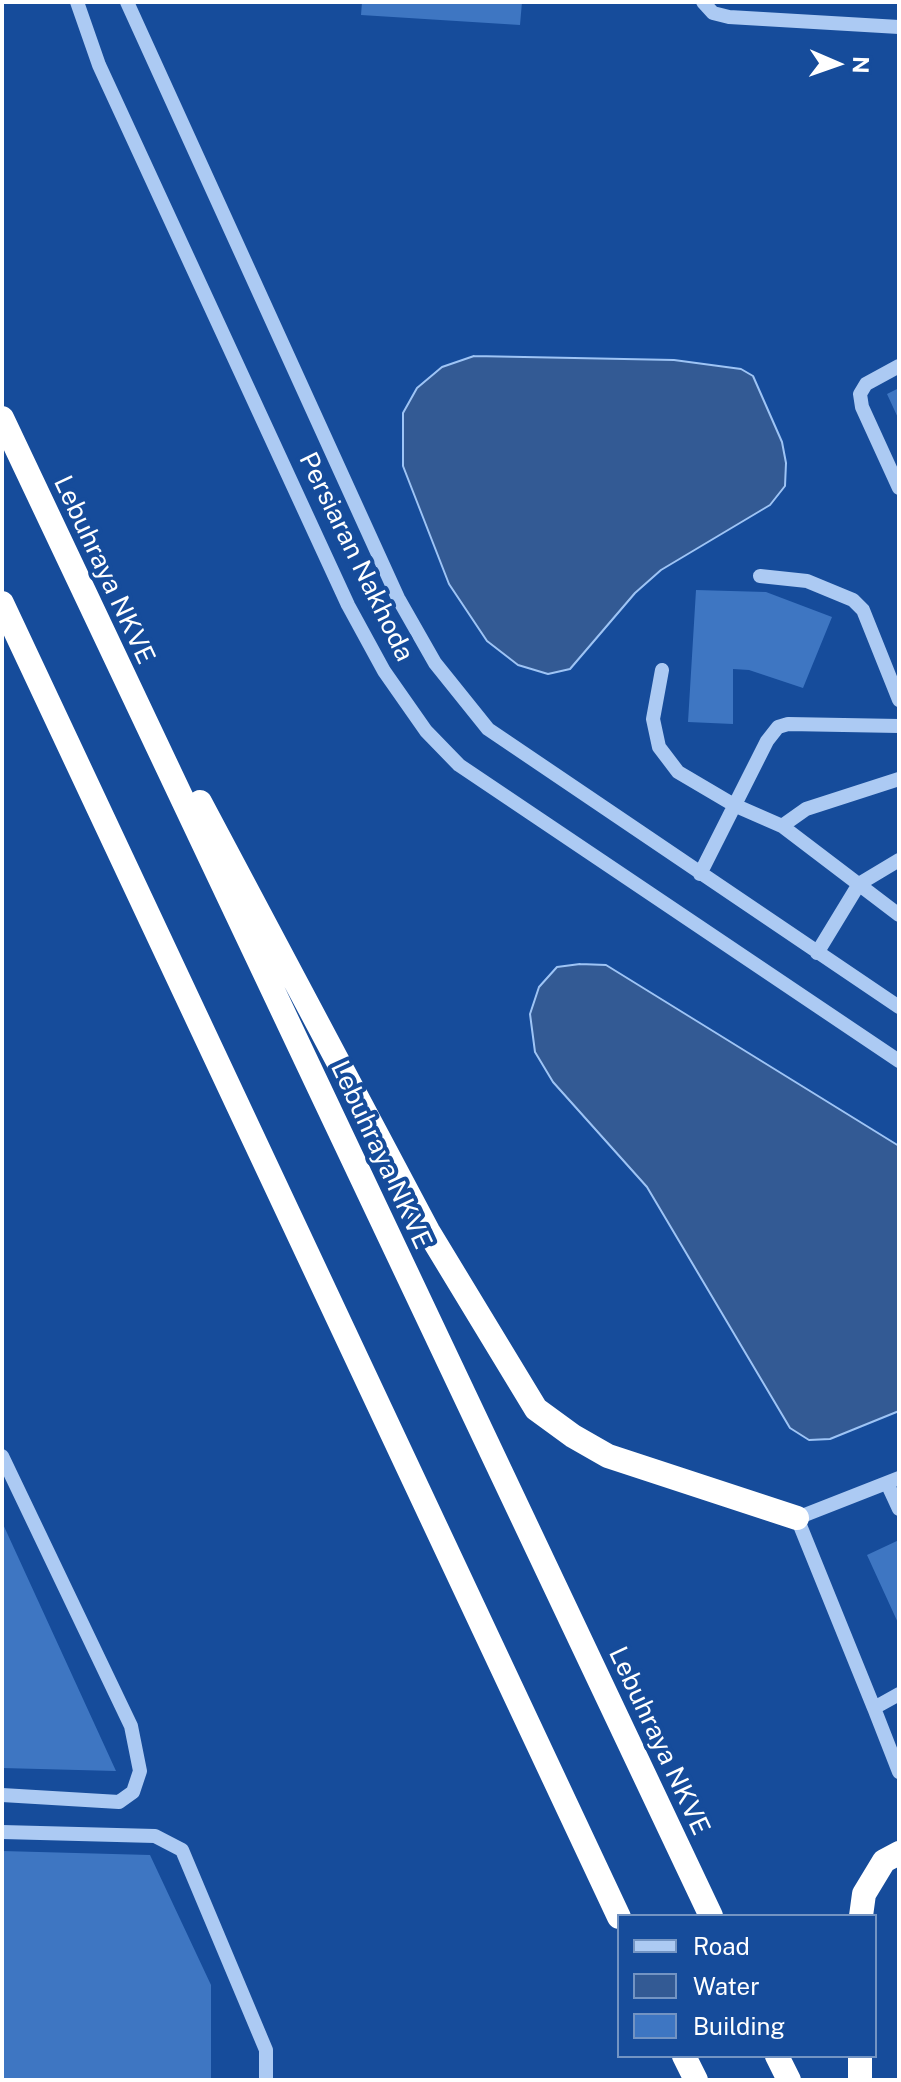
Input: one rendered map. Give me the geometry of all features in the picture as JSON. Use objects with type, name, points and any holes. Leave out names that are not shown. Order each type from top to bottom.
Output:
[{"type":"highway","name":"Lebuhraya NKVE","points":[[2,418],[710,1914]]},
{"type":"highway","points":[[46,514],[428,1231],[536,1409],[608,1456],[797,1518]]},
{"type":"highway","points":[[2,603],[618,1914]]},
{"type":"highway","points":[[861,1914],[864,1894],[884,1861],[899,1853]]},
{"type":"highway","points":[[685,2058],[696,2080]]},
{"type":"highway","points":[[778,2058],[789,2080]]},
{"type":"highway","points":[[860,2058],[860,2080]]},
{"type":"street","name":"Persiaran Nakhoda","points":[[77,2],[99,65],[348,605],[384,671],[426,731],[459,765],[899,1061]]},
{"type":"street","name":"Persiaran Nakhoda","points":[[127,2],[398,598],[435,663],[488,729],[899,1007]]},
{"type":"street","points":[[703,2],[713,13],[729,17],[899,27]]},
{"type":"street","points":[[899,366],[866,384],[860,394],[862,407],[899,488]]},
{"type":"street","points":[[760,576],[807,581],[853,600],[863,610],[899,700]]},
{"type":"street","points":[[662,670],[653,719],[659,747],[678,772],[734,805],[782,826],[899,915]]},
{"type":"street","points":[[700,874],[767,741],[778,727],[788,724],[899,726]]},
{"type":"street","points":[[782,826],[806,809],[899,779]]},
{"type":"street","points":[[817,953],[859,884],[899,860]]},
{"type":"street","points":[[2,1456],[131,1726],[140,1771],[133,1792],[119,1802],[2,1795]]},
{"type":"street","points":[[899,1509],[893,1480],[797,1518],[899,1772]]},
{"type":"street","points":[[874,1708],[899,1694]]},
{"type":"street","points":[[2,1832],[155,1836],[182,1850],[266,2050],[266,2080]]},
{"type":"water","points":[[474,356],[674,360],[741,369],[753,376],[782,442],[786,463],[785,486],[770,505],[661,570],[635,593],[570,669],[548,674],[518,665],[487,641],[449,584],[403,466],[403,413],[417,388],[442,367]]},
{"type":"water","points":[[606,965],[899,1146],[899,1411],[830,1439],[809,1440],[790,1428],[647,1187],[553,1082],[535,1052],[530,1014],[539,987],[557,967]]},
{"type":"building","points":[[362,2],[522,2],[520,25],[361,15]]},
{"type":"building","points":[[899,388],[899,420],[887,394]]},
{"type":"building","points":[[696,590],[766,592],[832,617],[803,688],[749,670],[733,669],[733,724],[688,722]]},
{"type":"building","points":[[2,1522],[116,1771],[2,1768]]},
{"type":"building","points":[[899,1540],[899,1625],[867,1555]]},
{"type":"building","points":[[2,1851],[150,1855],[211,1985],[211,2080],[2,2080]]}]
